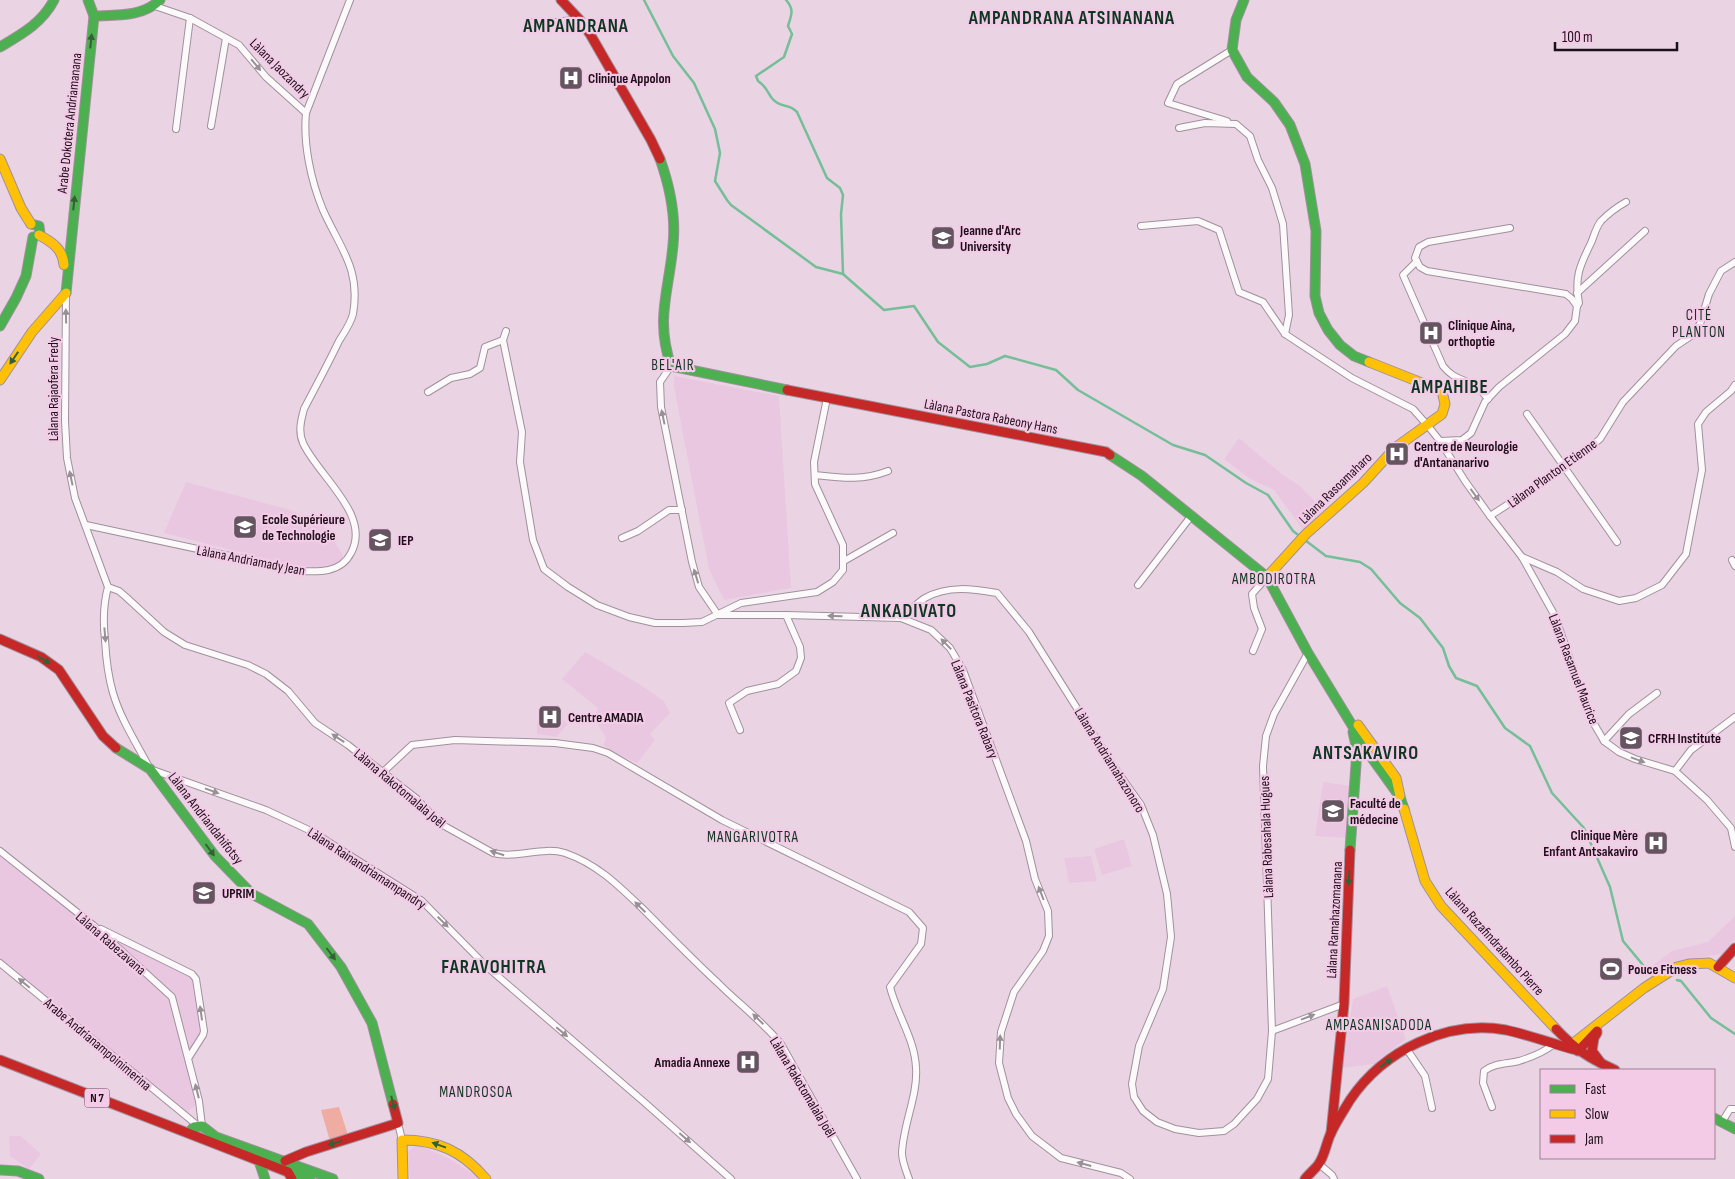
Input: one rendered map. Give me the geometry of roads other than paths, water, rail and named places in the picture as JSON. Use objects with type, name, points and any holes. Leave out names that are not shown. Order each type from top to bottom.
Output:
[{"type":"main road","points":[[0,46],[25,33],[42,20],[54,0]]},
{"type":"main road","name":"Arabe Dokotera Andriamanana","points":[[69,251],[94,16],[88,0]]},
{"type":"main road","points":[[560,0],[579,19],[606,60],[662,163],[673,210],[674,228],[662,320],[662,338],[671,366]]},
{"type":"main road","points":[[1232,50],[1236,20],[1244,0]]},
{"type":"main road","name":"Làlana Jaozandry","points":[[94,16],[125,15],[149,10],[158,3]]},
{"type":"main road","name":"Làlana Rasoamaharo","points":[[1232,50],[1247,77],[1274,102],[1290,125],[1305,164],[1316,231],[1315,296],[1319,314],[1334,337],[1354,356],[1442,391],[1445,404],[1442,414],[1428,426],[1395,448],[1364,483],[1306,534],[1267,577]]},
{"type":"main road","points":[[0,159],[21,208],[31,224],[35,223],[41,229],[37,235],[19,292],[0,326]]},
{"type":"main road","points":[[37,235],[60,243],[69,251]]},
{"type":"main road","points":[[0,380],[32,332],[66,293],[63,255],[51,242],[37,235]]},
{"type":"main road","name":"Làlana Rajaofera Fredy","points":[[66,293],[69,251]]},
{"type":"main road","name":"Làlana Pastora Rabeony Hans","points":[[671,366],[1106,452],[1142,476],[1267,577]]},
{"type":"main road","points":[[1267,577],[1308,652],[1377,757],[1356,766]]},
{"type":"main road","points":[[0,638],[41,657],[59,670],[103,736],[116,748],[150,769]]},
{"type":"main road","name":"Làlana Ramahazomanana","points":[[1331,1133],[1344,1004],[1351,829],[1356,766],[1356,740],[1345,711]]},
{"type":"main road","name":"Làlana Razafindralambo Pierre","points":[[1377,757],[1396,778],[1426,881],[1441,906],[1575,1048]]},
{"type":"main road","name":"Làlana Andriandahifotsy","points":[[150,769],[215,856],[227,869],[252,894],[308,924],[341,967],[372,1023],[398,1124]]},
{"type":"main road","points":[[1718,967],[1735,948]]},
{"type":"main road","points":[[1575,1048],[1644,988],[1677,967],[1700,962],[1709,963],[1735,978]]},
{"type":"main road","points":[[1575,1048],[1618,1009]]},
{"type":"main road","points":[[1601,1064],[1592,1051],[1594,1038],[1604,1023]]},
{"type":"main road","points":[[1305,1179],[1319,1164],[1331,1133],[1351,1099],[1374,1071],[1406,1048],[1432,1036],[1454,1031],[1479,1029],[1505,1030],[1575,1048],[1613,1069]]},
{"type":"main road","points":[[1554,1044],[1560,1039],[1561,1034]]},
{"type":"main road","name":"N 7","points":[[0,1060],[195,1135],[290,1176]]},
{"type":"main road","points":[[1336,1094],[1343,1100],[1351,1099]]},
{"type":"main road","points":[[1718,1120],[1735,1129]]},
{"type":"main road","points":[[285,1160],[398,1124]]},
{"type":"main road","points":[[195,1135],[192,1129],[199,1125],[216,1137],[334,1179]]},
{"type":"main road","points":[[403,1179],[402,1140],[421,1140],[440,1144],[471,1163],[486,1179]]},
{"type":"main road","points":[[259,1161],[265,1179]]},
{"type":"main road","points":[[0,1170],[18,1171],[39,1179]]},
{"type":"main road","points":[[290,1176],[310,1179]]},
{"type":"street","name":"Làlana Andriamady Jean","points":[[86,524],[300,571],[319,572],[331,570],[349,559],[357,537],[355,523],[344,502],[303,442],[300,426],[304,409],[352,317],[355,292],[352,270],[315,188],[308,153],[305,124],[306,113],[350,0]]},
{"type":"street","name":"Làlana Jaozandry","points":[[158,3],[239,45],[266,77],[306,113]]},
{"type":"street","points":[[176,129],[190,18]]},
{"type":"street","points":[[528,22],[542,24],[579,19]]},
{"type":"street","points":[[211,126],[226,38]]},
{"type":"street","points":[[1232,50],[1177,84],[1168,103],[1236,124],[1250,136],[1258,160],[1272,188],[1283,224],[1289,315],[1285,334]]},
{"type":"street","points":[[1179,128],[1205,123],[1236,124]]},
{"type":"street","points":[[1440,441],[1462,440],[1471,433],[1484,402],[1499,387],[1565,334],[1575,321],[1579,303],[1577,277],[1580,263],[1600,223],[1626,202]]},
{"type":"street","points":[[1141,226],[1198,221],[1219,230],[1239,292],[1263,302],[1285,334]]},
{"type":"street","points":[[1510,228],[1428,242],[1419,247],[1415,258],[1420,266],[1427,271],[1566,294],[1577,306]]},
{"type":"street","points":[[1577,293],[1645,231]]},
{"type":"street","points":[[1417,261],[1403,275],[1443,366],[1449,374],[1477,387],[1488,399]]},
{"type":"street","name":"Làlana Planton Etienne","points":[[1490,516],[1564,468],[1600,439],[1624,402],[1636,388],[1676,346],[1691,336],[1700,324],[1708,294],[1721,271],[1735,262]]},
{"type":"street","name":"Làlana Rajaofera Fredy","points":[[66,293],[65,421],[67,458],[75,498],[108,587]]},
{"type":"street","points":[[506,331],[503,340],[522,432],[520,462],[533,540],[544,569],[568,587],[598,605],[629,617],[655,623],[702,622],[741,603],[818,592],[833,582],[843,570],[842,545],[815,484],[814,462],[827,398]]},
{"type":"street","name":"Làlana Rasamuel Maurice","points":[[1285,334],[1352,378],[1413,409],[1428,426],[1490,516],[1522,557],[1556,616],[1590,717],[1604,741],[1619,752],[1636,760],[1675,771],[1733,826],[1735,847]]},
{"type":"street","points":[[428,392],[451,378],[470,374],[480,368],[485,347],[503,340]]},
{"type":"street","points":[[671,366],[660,382],[661,406],[692,562],[699,587],[718,615]]},
{"type":"street","points":[[1522,557],[1557,572],[1582,590],[1619,601],[1636,598],[1662,585],[1686,554],[1702,470],[1698,424],[1706,412],[1731,391],[1735,384]]},
{"type":"street","points":[[1526,414],[1617,542]]},
{"type":"street","points":[[815,475],[854,479],[873,477],[888,471]]},
{"type":"street","points":[[622,538],[638,531],[669,510],[682,510]]},
{"type":"street","points":[[1138,585],[1192,515]]},
{"type":"street","points":[[844,561],[892,533]]},
{"type":"street","points":[[1253,651],[1262,629],[1254,608],[1252,594],[1267,577]]},
{"type":"street","points":[[108,587],[104,599],[103,620],[110,679],[117,704],[130,734],[150,769]]},
{"type":"street","name":"Làlana Rakotomalala Joël","points":[[108,587],[119,591],[164,632],[186,645],[248,665],[266,674],[288,691],[315,723],[348,745],[417,799],[439,823],[503,855],[557,851],[577,858],[608,875],[717,983],[752,1013],[781,1044],[856,1179]]},
{"type":"street","name":"Làlana Andriamahazonoro","points":[[902,618],[925,598],[947,590],[971,589],[997,593],[1029,632],[1112,764],[1142,805],[1153,835],[1167,894],[1171,937],[1162,989],[1139,1046],[1132,1084],[1134,1097],[1142,1111],[1157,1122],[1175,1129],[1199,1132],[1224,1131],[1234,1124],[1257,1099],[1268,1079],[1272,1031]]},
{"type":"street","name":"Làlana Pasitora Rabary","points":[[718,615],[902,618],[931,630],[950,648],[963,670],[1026,841],[1035,878],[1048,911],[1049,936],[1043,951],[1014,992],[1001,1032],[999,1062],[1008,1098],[1016,1114],[1032,1136],[1061,1158],[1121,1173],[1130,1179]]},
{"type":"street","points":[[740,730],[728,704],[747,690],[778,684],[796,671],[801,658],[800,647],[786,615]]},
{"type":"street","name":"Làlana Rabesahala Hugues","points":[[1272,1031],[1263,789],[1264,748],[1272,719],[1308,652]]},
{"type":"street","points":[[1604,741],[1629,714],[1657,693]]},
{"type":"street","points":[[1675,771],[1691,750],[1735,717]]},
{"type":"street","points":[[382,773],[412,745],[456,740],[555,743],[593,748],[608,753],[722,820],[909,912],[923,928],[921,944],[890,987],[913,1045],[916,1070],[902,1155],[908,1179]]},
{"type":"street","name":"Làlana Rainandriamampandry","points":[[150,769],[266,810],[311,831],[422,901],[486,966],[731,1179]]},
{"type":"street","name":"Làlana Rabezavana","points":[[0,851],[93,924],[172,997],[200,1101],[199,1125]]},
{"type":"street","points":[[93,924],[192,974],[196,979],[204,1031],[189,1057]]},
{"type":"street","name":"Arabe Andrianampoinimerina","points":[[0,963],[199,1125]]},
{"type":"street","points":[[1272,1031],[1344,1004]]},
{"type":"street","points":[[1492,1107],[1483,1083],[1484,1071],[1494,1066],[1543,1053],[1554,1044]]},
{"type":"street","points":[[1406,1048],[1425,1076],[1432,1108]]},
{"type":"street","points":[[1718,1120],[1730,1109],[1735,1109]]},
{"type":"street","points":[[398,1124],[402,1140]]},
{"type":"street","points":[[1319,1164],[1334,1179]]},
{"type":"waterway","points":[[644,0],[673,56],[694,83],[715,129],[720,153],[715,181],[731,205],[816,267],[843,274],[884,310],[914,306],[938,342],[970,367],[987,364],[1005,356],[1056,370],[1078,390],[1173,445],[1205,455],[1246,483],[1268,495],[1293,531],[1326,556],[1360,562],[1371,569],[1400,603],[1420,618],[1443,648],[1449,666],[1456,678],[1477,686],[1505,728],[1530,746],[1552,793],[1584,828],[1610,887],[1623,941],[1648,971]]},
{"type":"waterway","points":[[786,0],[791,9],[788,26],[792,34],[784,57],[756,76],[773,100],[779,104],[791,107],[797,112],[827,178],[840,188],[843,195],[841,214],[843,274]]},
{"type":"waterway","points":[[1677,980],[1681,981],[1711,1018],[1735,1034]]},
{"type":"place","name":"Clinique Appolon","points":[[571,78]]},
{"type":"place","name":"Jeanne d'Arc University","points":[[943,238]]},
{"type":"place","name":"Clinique Aina, orthoptie","points":[[1431,333]]},
{"type":"place","name":"Centre de Neurologie d'Antananarivo","points":[[1397,454]]},
{"type":"place","name":"Ecole Supérieure de Technologie","points":[[245,527]]},
{"type":"place","name":"IEP","points":[[380,540]]},
{"type":"place","name":"Centre AMADIA","points":[[550,717]]},
{"type":"place","name":"CFRH Institute","points":[[1631,738]]},
{"type":"place","name":"Faculté de médecine","points":[[1333,811]]},
{"type":"place","name":"Clinique Mère Enfant Antsakaviro","points":[[1656,843]]},
{"type":"place","name":"UPRIM","points":[[204,893]]},
{"type":"place","name":"Pouce Fitness","points":[[1611,969]]},
{"type":"place","name":"Amadia Annexe","points":[[748,1062]]},
{"type":"district","name":"AMPANDRANA ATSINANANA","points":[[1072,17]]},
{"type":"district","name":"AMPANDRANA","points":[[576,25]]},
{"type":"district","name":"CITÉ PLANTON","points":[[1699,324]]},
{"type":"district","name":"BEL'AIR","points":[[673,365]]},
{"type":"district","name":"AMPAHIBE","points":[[1450,386]]},
{"type":"district","name":"AMBODIROTRA","points":[[1274,579]]},
{"type":"district","name":"ANKADIVATO","points":[[909,610]]},
{"type":"district","name":"ANTSAKAVIRO","points":[[1366,752]]},
{"type":"district","name":"MANGARIVOTRA","points":[[753,837]]},
{"type":"district","name":"FARAVOHITRA","points":[[494,966]]},
{"type":"district","name":"AMPASANISADODA","points":[[1379,1025]]},
{"type":"district","name":"MANDROSOA","points":[[476,1092]]}]
